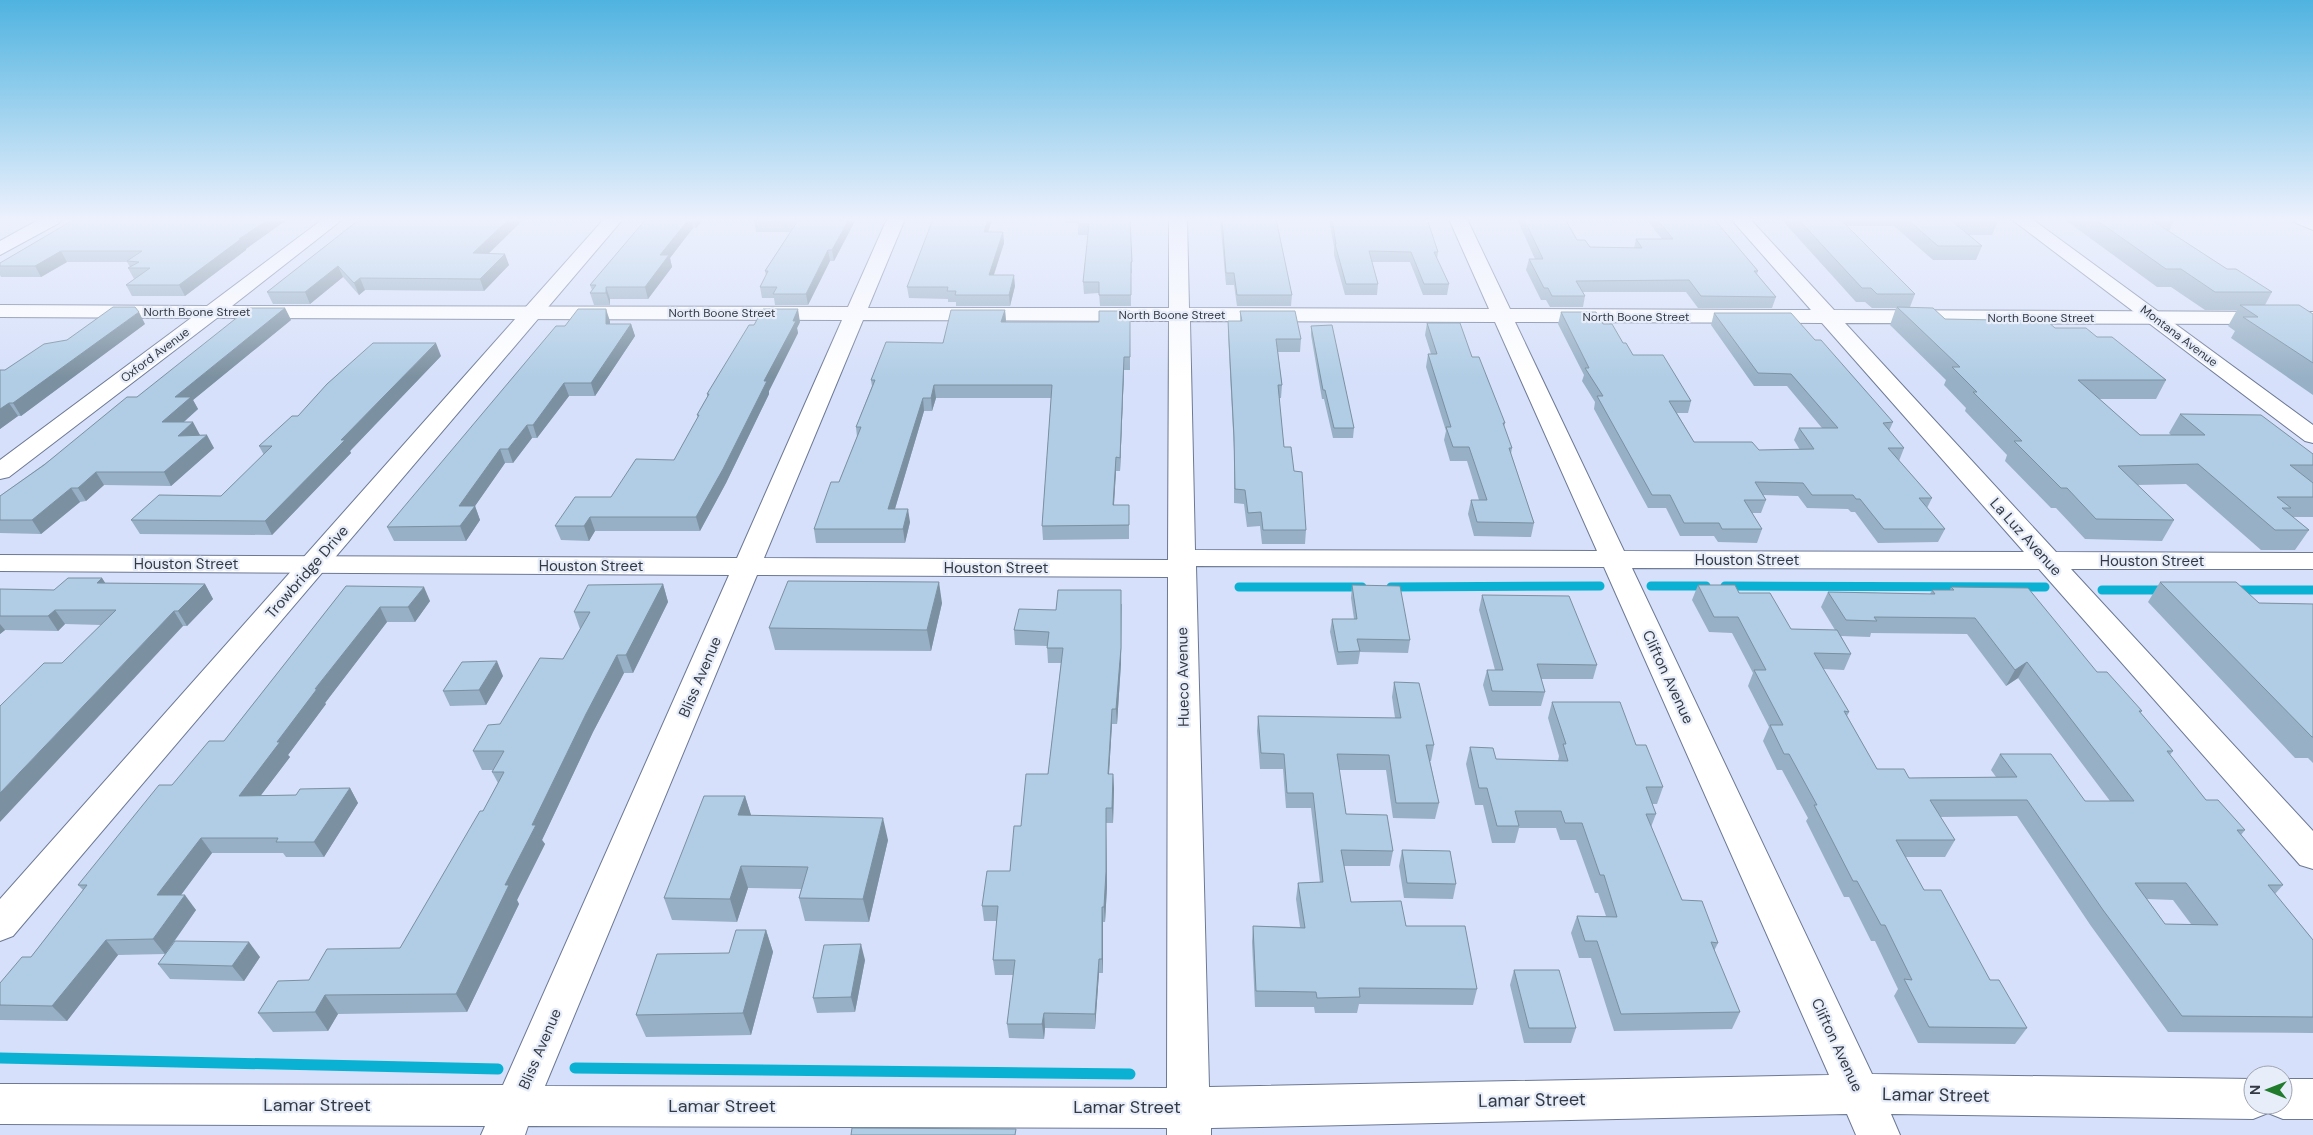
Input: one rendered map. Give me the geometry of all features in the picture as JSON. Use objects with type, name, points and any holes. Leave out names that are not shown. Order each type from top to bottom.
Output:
[{"type":"street","name":"Oxford Avenue","points":[[0,472],[265,272]]},
{"type":"street","name":"Trowbridge Drive","points":[[0,925],[568,272]]},
{"type":"street","name":"Bliss Avenue","points":[[509,1120],[873,272]]},
{"type":"street","name":"Hueco Avenue","points":[[1179,272],[1189,1121]]},
{"type":"street","name":"Clifton Avenue","points":[[1483,272],[1878,1135]]},
{"type":"street","name":"La Luz Avenue","points":[[1787,272],[2313,854]]},
{"type":"street","name":"Montana Avenue","points":[[2092,272],[2313,436]]},
{"type":"street","name":"North Boone Street","points":[[0,311],[2313,318]]},
{"type":"street","name":"Houston Street","points":[[0,563],[747,566],[1614,558],[2313,561]]},
{"type":"street","name":"Lamar Street","points":[[0,1104],[509,1120],[853,1106],[1189,1121],[1859,1094],[2243,1099]]},
{"type":"street","points":[[2293,1099],[2313,1099]]},
{"type":"building","points":[[144,272],[197,272],[179,285],[126,285]]},
{"type":"building","points":[[293,272],[330,272],[305,292],[267,292]]},
{"type":"building","points":[[344,272],[487,272],[480,279],[360,278],[354,283]]},
{"type":"building","points":[[601,272],[656,272],[645,287],[606,287],[606,293],[590,293],[596,285],[590,285]]},
{"type":"building","points":[[768,272],[817,272],[806,294],[773,294],[777,287],[760,287]]},
{"type":"building","points":[[913,272],[990,272],[989,275],[1014,275],[1009,295],[955,295],[956,291],[947,291],[948,287],[907,287]]},
{"type":"building","points":[[1084,272],[1131,272],[1131,295],[1099,295],[1099,282],[1083,282]]},
{"type":"building","points":[[1287,272],[1292,295],[1237,295],[1234,273],[1226,273]]},
{"type":"building","points":[[1343,272],[1375,272],[1378,284],[1346,284]]},
{"type":"building","points":[[1419,272],[1443,272],[1449,284],[1424,284]]},
{"type":"building","points":[[1536,272],[1755,272],[1776,297],[1701,296],[1689,280],[1576,281],[1585,296],[1552,296],[1548,288],[1544,288]]},
{"type":"building","points":[[1847,272],[1893,272],[1915,294],[1877,294],[1871,288],[1862,288]]},
{"type":"building","points":[[2185,272],[2241,272],[2272,292],[2215,292]]},
{"type":"building","points":[[2240,305],[2299,305],[2313,314],[2313,363],[2243,317],[2258,317]]},
{"type":"building","points":[[113,307],[135,307],[139,312],[13,403],[9,403],[0,409],[0,370],[5,370],[44,344],[67,340]]},
{"type":"building","points":[[1897,307],[1933,308],[1945,319],[2047,321],[2055,328],[2086,328],[2097,337],[2112,337],[2166,380],[2078,380],[2140,435],[2205,435],[2180,414],[2261,415],[2313,454],[2313,465],[2290,465],[2313,483],[2313,497],[2277,497],[2291,508],[2282,508],[2309,530],[2275,530],[2198,464],[2118,466],[2174,520],[2096,519],[2067,488],[2061,488],[2014,441],[2022,441],[1973,392],[1977,392],[1952,367],[1960,367]]},
{"type":"building","points":[[249,308],[285,308],[175,397],[191,397],[162,422],[193,422],[178,436],[207,435],[164,472],[96,472],[78,488],[71,488],[32,520],[0,520],[0,496],[44,465],[127,397],[137,397]]},
{"type":"building","points":[[578,309],[606,309],[606,324],[631,324],[591,383],[564,383],[533,425],[527,425],[508,449],[500,449],[459,506],[475,506],[460,526],[387,527],[556,326],[565,326]]},
{"type":"building","points":[[763,309],[798,309],[793,321],[796,321],[764,381],[767,381],[723,469],[696,517],[590,517],[584,526],[555,526],[575,497],[611,497],[636,459],[674,460],[699,415],[697,415],[709,394],[707,394],[749,325],[754,325]]},
{"type":"building","points":[[951,310],[1005,310],[1001,322],[1099,322],[1099,311],[1130,311],[1130,357],[1124,357],[1120,458],[1116,457],[1113,505],[1129,505],[1129,525],[1042,526],[1052,385],[934,385],[931,398],[923,398],[888,509],[908,509],[903,529],[814,529],[831,482],[839,482],[861,427],[856,427],[875,380],[871,380],[886,342],[943,343]]},
{"type":"building","points":[[1240,311],[1295,311],[1301,339],[1276,339],[1282,385],[1278,385],[1284,447],[1291,447],[1294,471],[1302,472],[1306,530],[1263,530],[1261,512],[1248,513],[1245,490],[1235,489],[1228,321],[1242,321]]},
{"type":"building","points":[[1561,312],[1596,312],[1603,324],[1612,324],[1623,343],[1626,343],[1633,355],[1663,355],[1691,401],[1669,401],[1694,442],[1752,442],[1759,450],[1814,449],[1799,428],[1838,428],[1791,374],[1758,373],[1714,313],[1791,313],[1815,340],[1821,340],[1893,422],[1883,423],[1904,448],[1888,448],[1932,498],[1919,498],[1945,529],[1884,529],[1860,499],[1856,499],[1853,495],[1812,495],[1803,483],[1755,482],[1766,500],[1744,500],[1762,529],[1722,529],[1719,523],[1684,523],[1670,495],[1652,495],[1597,396],[1603,396],[1585,368],[1589,368]]},
{"type":"building","points":[[1427,323],[1460,323],[1472,357],[1479,357],[1505,423],[1503,423],[1512,448],[1509,448],[1534,523],[1477,522],[1471,500],[1487,500],[1469,447],[1453,447],[1446,427],[1451,427],[1428,354],[1437,354]]},
{"type":"building","points":[[1332,325],[1354,428],[1334,428],[1325,390],[1323,390],[1311,326]]},
{"type":"building","points":[[373,343],[436,343],[341,440],[345,440],[265,521],[131,520],[159,495],[221,496],[272,446],[259,446],[292,416],[298,416],[327,384]]},
{"type":"building","points":[[68,578],[102,578],[97,583],[205,584],[178,611],[174,611],[0,793],[0,706],[44,663],[62,663],[116,610],[55,610],[48,616],[0,616],[0,589],[54,590]]},
{"type":"building","points":[[788,581],[939,582],[927,630],[769,628]]},
{"type":"building","points":[[2160,582],[2236,582],[2259,603],[2313,604],[2313,737],[2312,737]]},
{"type":"building","points":[[663,584],[626,655],[617,655],[586,714],[532,825],[536,825],[505,885],[509,885],[456,994],[325,995],[315,1012],[258,1013],[278,981],[309,980],[327,949],[400,948],[480,811],[483,811],[504,772],[492,772],[504,751],[473,751],[488,725],[500,724],[540,658],[563,659],[590,612],[574,612],[588,585]]},
{"type":"building","points":[[1352,585],[1400,586],[1410,640],[1357,639],[1360,651],[1338,652],[1332,619],[1357,619]]},
{"type":"building","points":[[1698,585],[1735,585],[1739,593],[1770,593],[1791,629],[1837,630],[1851,654],[1814,653],[1849,712],[1844,711],[1877,769],[1904,769],[1909,778],[2017,777],[2000,754],[2051,754],[2085,801],[2134,801],[2027,662],[2015,670],[1975,618],[1874,617],[1877,621],[1846,620],[1828,592],[1935,594],[1932,590],[1954,590],[1951,587],[2028,588],[2097,672],[2107,672],[2142,711],[2139,711],[2173,751],[2167,751],[2206,800],[2218,800],[2245,830],[2237,830],[2283,885],[2268,885],[2313,940],[2313,1017],[2182,1016],[2103,910],[2027,800],[1930,800],[1955,840],[1896,840],[1924,890],[1941,890],[1990,980],[1999,980],[2027,1028],[1929,1027],[1904,979],[1912,980],[1885,925],[1881,925],[1857,881],[1853,881],[1814,805],[1817,805],[1789,754],[1784,754],[1770,725],[1783,725],[1754,670],[1766,670],[1738,617],[1714,617]],"holes":[[[2135,883],[2186,883],[2218,925],[2165,924]]]},
{"type":"building","points":[[346,586],[424,587],[408,607],[380,607],[315,689],[317,689],[277,742],[280,742],[239,796],[296,795],[300,789],[350,788],[314,842],[276,842],[278,838],[201,838],[157,895],[185,895],[153,939],[106,940],[52,1006],[0,1005],[0,983],[22,957],[31,957],[87,885],[78,885],[159,785],[172,785],[209,741],[224,741]]},
{"type":"building","points":[[1058,590],[1121,590],[1121,648],[1116,709],[1112,709],[1108,774],[1113,774],[1112,808],[1106,808],[1106,872],[1104,907],[1102,907],[1102,959],[1099,959],[1095,1014],[1044,1013],[1042,1024],[1007,1024],[1015,960],[993,960],[998,906],[982,906],[987,871],[1010,871],[1014,826],[1021,826],[1026,774],[1048,774],[1063,648],[1047,648],[1049,632],[1014,630],[1019,609],[1056,610]]},
{"type":"building","points":[[1482,595],[1569,596],[1597,665],[1537,664],[1545,692],[1492,691],[1487,670],[1503,670]]},
{"type":"building","points":[[497,661],[479,690],[443,691],[462,662]]},
{"type":"building","points":[[1394,682],[1419,683],[1434,745],[1426,745],[1439,803],[1396,803],[1389,755],[1337,754],[1346,814],[1387,815],[1393,851],[1341,850],[1351,902],[1401,901],[1406,926],[1465,926],[1477,989],[1359,988],[1360,997],[1317,998],[1316,992],[1256,991],[1253,926],[1305,928],[1298,883],[1323,882],[1313,793],[1287,793],[1284,754],[1261,753],[1258,716],[1401,718]]},
{"type":"building","points":[[1552,702],[1620,702],[1636,745],[1646,745],[1663,787],[1646,787],[1656,814],[1646,814],[1682,900],[1702,901],[1718,943],[1711,942],[1740,1012],[1621,1014],[1597,941],[1585,941],[1577,916],[1617,917],[1604,875],[1600,875],[1582,823],[1565,823],[1561,811],[1515,811],[1519,826],[1497,826],[1487,788],[1479,788],[1470,747],[1493,748],[1496,759],[1568,761],[1563,744],[1566,744]]},
{"type":"building","points":[[704,796],[745,796],[738,815],[883,818],[863,899],[799,898],[808,867],[741,866],[730,899],[664,898]]},
{"type":"building","points":[[1402,850],[1450,851],[1456,884],[1407,883]]},
{"type":"building","points":[[736,930],[766,930],[743,1013],[636,1015],[657,954],[729,953]]},
{"type":"building","points":[[175,941],[249,942],[232,966],[158,964]]},
{"type":"building","points":[[861,944],[851,997],[813,998],[824,945]]},
{"type":"building","points":[[1514,970],[1559,970],[1576,1028],[1529,1028]]},
{"type":"building","points":[[852,1128],[1016,1129],[1015,1135],[851,1135]]},
{"type":"waterway","points":[[1391,587],[1600,586]]},
{"type":"waterway","points":[[1651,586],[1706,586]]},
{"type":"waterway","points":[[1725,586],[2045,587]]},
{"type":"waterway","points":[[1239,587],[1362,587]]},
{"type":"waterway","points":[[2102,590],[2165,590]]},
{"type":"waterway","points":[[2234,590],[2313,590]]},
{"type":"waterway","points":[[0,1058],[498,1069]]},
{"type":"waterway","points":[[575,1068],[1130,1074]]}]
